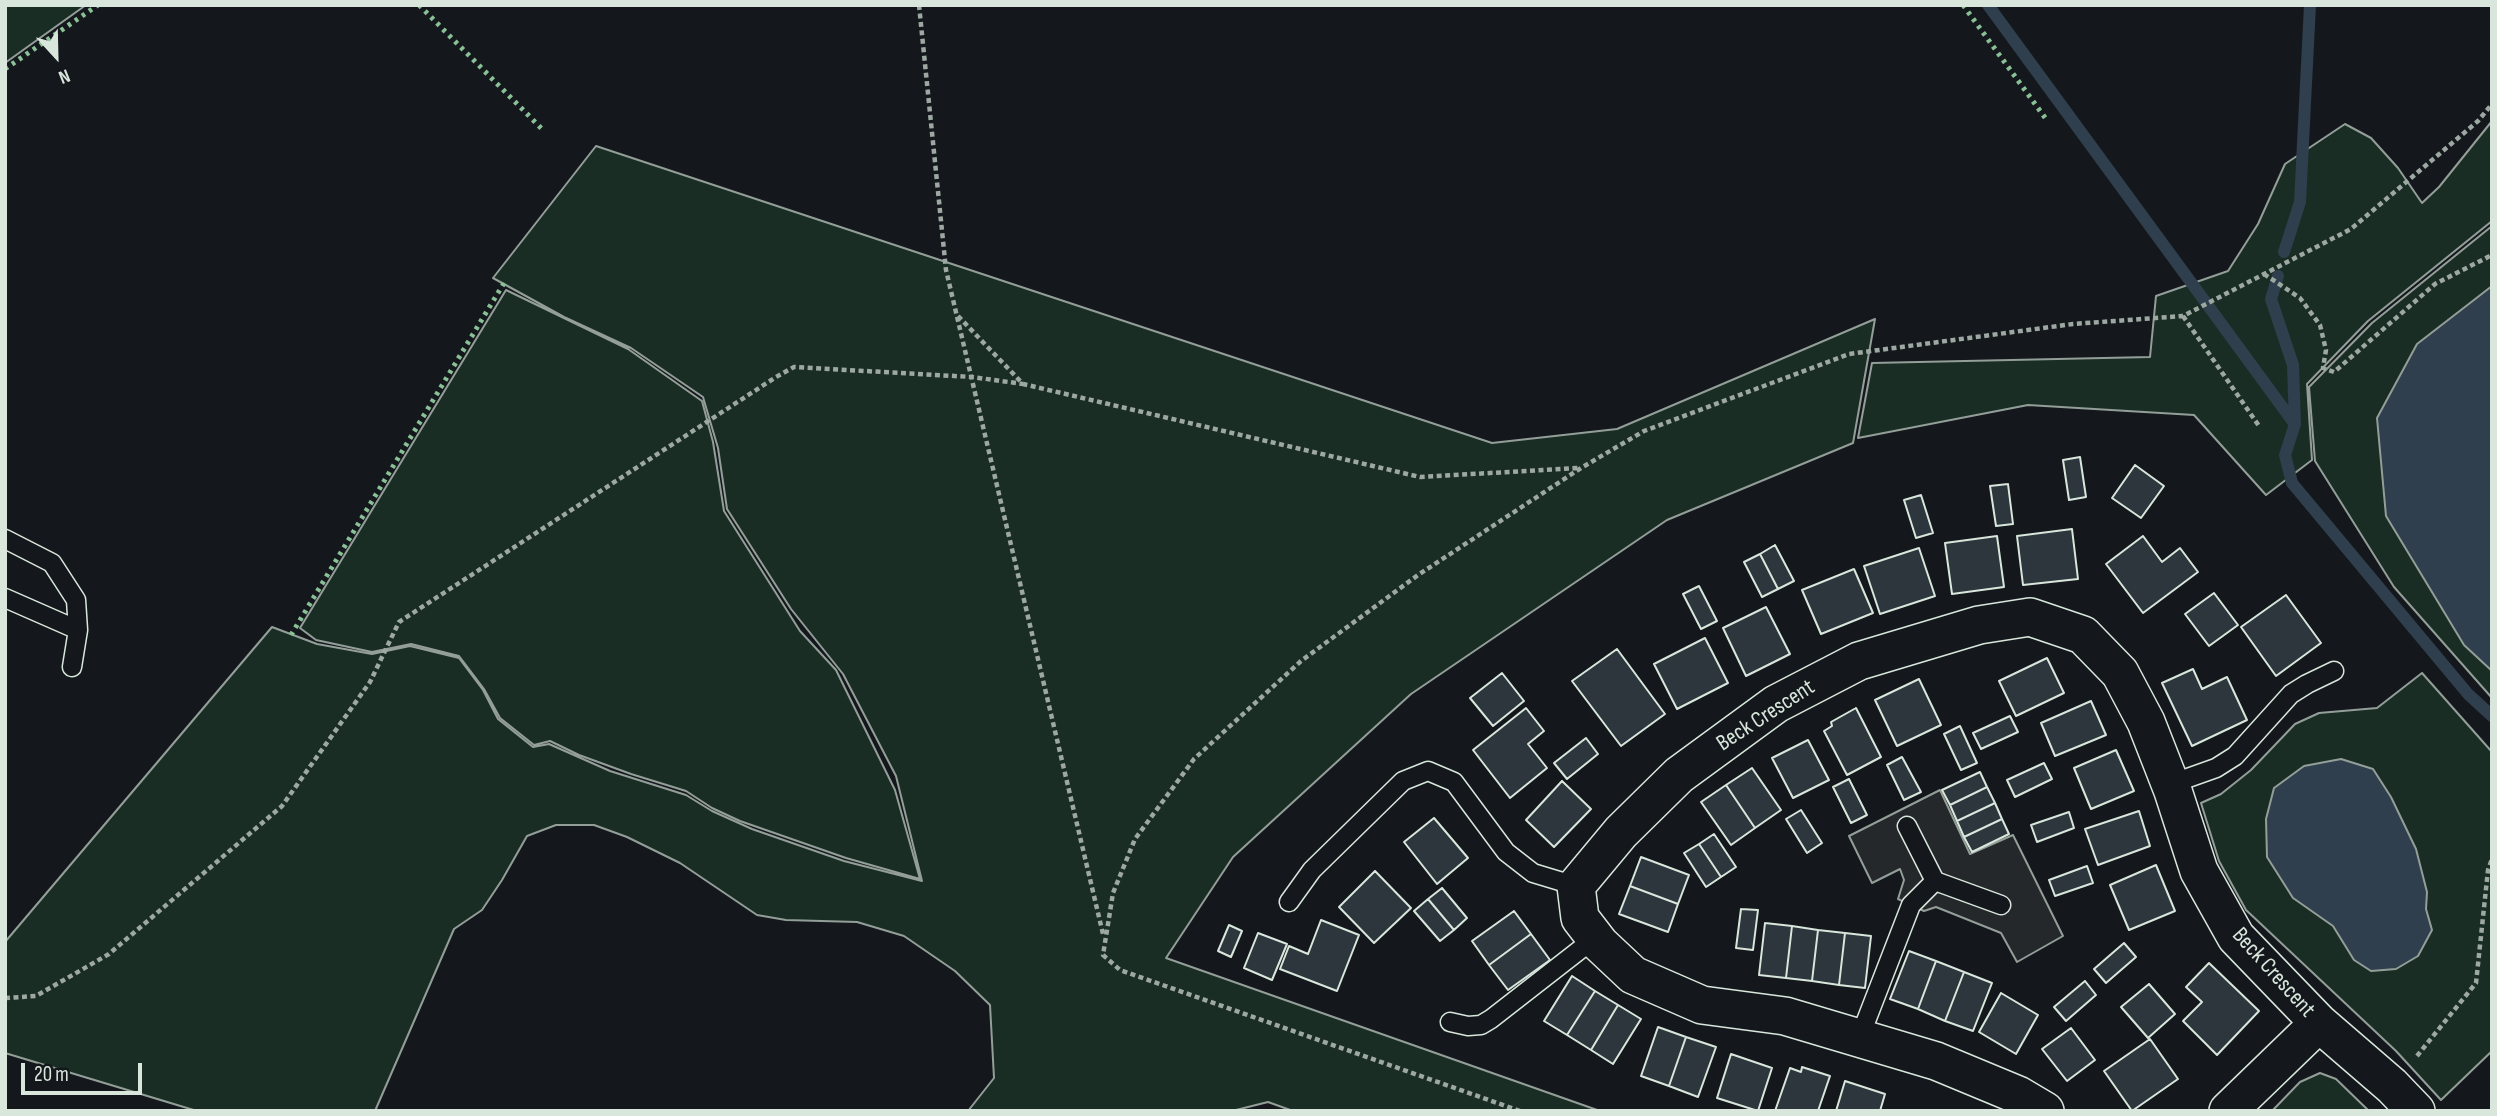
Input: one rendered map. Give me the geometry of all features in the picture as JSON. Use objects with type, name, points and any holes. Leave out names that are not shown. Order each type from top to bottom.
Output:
[{"type":"street","name":"Beck Crescent","points":[[1576,887],[1621,832],[1679,775],[1776,704],[1858,661],[1979,625],[2030,617],[2083,635],[2120,673],[2146,722],[2171,784],[2199,871],[2236,937],[2319,1023],[2404,1098]]},
{"type":"street","points":[[1576,887],[1580,918],[1595,938],[1633,975],[1702,1005],[1785,1016],[1936,1061],[2018,1095],[2045,1111]]},
{"type":"street","name":"Beck Crescent","points":[[2228,1111],[2319,1023]]},
{"type":"lane","points":[[5,539],[52,563],[76,600],[78,630],[72,667]]},
{"type":"lane","points":[[5,598],[78,630]]},
{"type":"lane","points":[[2171,784],[2216,768],[2235,756],[2291,694],[2334,671]]},
{"type":"lane","points":[[1289,902],[1312,870],[1403,781],[1429,771],[1454,782],[1506,852],[1533,873],[1576,887]]},
{"type":"lane","points":[[1907,825],[1935,881],[2001,905]]},
{"type":"lane","points":[[1859,1039],[1911,905],[1935,881]]},
{"type":"lane","points":[[1450,1023],[1481,1025],[1595,938]]},
{"type":"path","points":[[919,5],[946,270],[1104,939]]},
{"type":"path","points":[[1520,1111],[1120,970],[1103,955],[1114,893],[1135,839],[1194,758],[1301,661],[1418,575],[1581,468],[1644,431],[1849,354],[2073,324],[2183,316],[2351,229],[2478,121],[2492,104]]},
{"type":"path","points":[[2266,275],[2300,298],[2320,325],[2326,350],[2323,368],[2334,372],[2435,284],[2492,255]]},
{"type":"path","points":[[958,316],[1023,384]]},
{"type":"path","points":[[2183,316],[2259,426]]},
{"type":"path","points":[[5,998],[36,996],[109,954],[282,806],[370,682],[399,622],[794,367],[972,377],[1023,384],[1420,477],[1581,468]]},
{"type":"path","points":[[2404,1098],[2476,983],[2488,870],[2492,859]]},
{"type":"green space","points":[[5,5],[86,5],[5,63]]},
{"type":"green space","points":[[2492,121],[2492,221],[2368,321],[2307,384],[2312,460],[2266,495],[2194,415],[2028,405],[1858,438],[1872,363],[2150,357],[2156,296],[2228,271],[2258,224],[2285,164],[2345,124],[2371,138],[2398,168],[2422,203],[2439,187]]},
{"type":"green space","points":[[596,146],[1492,443],[1617,429],[1875,319],[1853,443],[1667,520],[1411,694],[1233,857],[1166,958],[1600,1111],[1293,1111],[1268,1102],[1232,1111],[968,1111],[994,1078],[990,1005],[955,971],[904,936],[857,922],[786,920],[757,915],[680,863],[627,837],[594,825],[556,825],[527,836],[482,910],[454,929],[375,1111],[197,1111],[5,1053],[5,942],[272,627],[317,644],[372,654],[410,646],[459,658],[483,690],[498,719],[533,747],[549,744],[610,771],[686,795],[712,811],[752,829],[844,861],[922,881],[896,776],[843,674],[791,609],[727,509],[718,448],[703,397],[631,348],[564,317],[493,278]]},
{"type":"green space","points":[[2492,226],[2492,698],[2394,587],[2315,461],[2309,387],[2372,323]]},
{"type":"green space","points":[[506,290],[628,349],[702,401],[713,442],[724,511],[800,631],[836,670],[895,790],[920,879],[846,858],[740,821],[712,808],[686,791],[579,755],[550,741],[534,745],[500,718],[484,689],[459,656],[411,644],[372,652],[316,640],[300,628]]},
{"type":"green space","points":[[2422,673],[2492,752],[2492,1051],[2441,1100],[2396,1051],[2246,910],[2219,861],[2201,803],[2221,794],[2251,770],[2295,724],[2319,713],[2377,708]]},
{"type":"green space","points":[[2320,1073],[2336,1079],[2369,1111],[2272,1111],[2300,1082]]},
{"type":"shaded area","points":[[1940,790],[1970,854],[2013,835],[2063,936],[2017,962],[2001,933],[1936,907],[1924,911],[1898,899],[1904,880],[1900,869],[1872,883],[1849,836]]},
{"type":"water","points":[[2492,286],[2492,671],[2464,645],[2386,516],[2377,418],[2417,344]]},
{"type":"water","points":[[2341,759],[2373,769],[2391,797],[2416,849],[2427,892],[2426,909],[2432,930],[2418,956],[2396,969],[2371,971],[2354,960],[2333,926],[2293,898],[2267,857],[2266,819],[2274,788],[2304,766]]},
{"type":"building","points":[[2080,457],[2086,497],[2069,500],[2063,460]]},
{"type":"building","points":[[2135,465],[2164,486],[2141,518],[2112,498]]},
{"type":"building","points":[[2008,484],[2013,524],[1996,526],[1990,486]]},
{"type":"building","points":[[1921,495],[1933,533],[1916,538],[1904,500]]},
{"type":"building","points":[[2072,529],[2078,579],[2023,585],[2017,536]]},
{"type":"building","points":[[1997,536],[2004,587],[1952,594],[1945,543]]},
{"type":"building","points":[[2143,536],[2162,562],[2180,548],[2198,572],[2143,613],[2106,564]]},
{"type":"building","points":[[1775,545],[1794,581],[1778,589],[1760,554]]},
{"type":"building","points":[[1919,548],[1935,596],[1880,614],[1864,566]]},
{"type":"building","points":[[1760,554],[1778,589],[1762,597],[1744,562]]},
{"type":"building","points":[[1854,569],[1873,613],[1821,634],[1802,590]]},
{"type":"building","points":[[1699,586],[1717,621],[1701,629],[1683,594]]},
{"type":"building","points":[[2214,593],[2238,625],[2209,646],[2185,614]]},
{"type":"building","points":[[2286,595],[2321,643],[2276,676],[2241,627]]},
{"type":"building","points":[[1766,607],[1790,654],[1746,676],[1723,628]]},
{"type":"building","points":[[1705,638],[1728,683],[1677,709],[1654,664]]},
{"type":"building","points":[[1617,649],[1665,714],[1621,746],[1572,681]]},
{"type":"building","points":[[2047,658],[2064,693],[2016,716],[1999,681]]},
{"type":"building","points":[[2193,669],[2202,689],[2227,677],[2247,720],[2192,746],[2162,683]]},
{"type":"building","points":[[1502,673],[1524,701],[1493,726],[1470,698]]},
{"type":"building","points":[[1919,679],[1941,725],[1897,746],[1875,700]]},
{"type":"building","points":[[2091,701],[2106,735],[2055,756],[2041,723]]},
{"type":"building","points":[[1526,708],[1544,731],[1528,744],[1547,768],[1510,798],[1473,750]]},
{"type":"building","points":[[1856,708],[1881,757],[1847,775],[1824,731],[1832,726],[1831,722]]},
{"type":"building","points":[[2010,716],[2018,732],[1981,749],[1973,733]]},
{"type":"building","points":[[1960,726],[1977,763],[1961,770],[1944,734]]},
{"type":"building","points":[[1586,738],[1598,754],[1567,779],[1554,763]]},
{"type":"building","points":[[1808,740],[1829,780],[1793,798],[1772,758]]},
{"type":"building","points":[[2116,750],[2134,791],[2091,809],[2074,768]]},
{"type":"building","points":[[1902,757],[1921,792],[1904,800],[1887,765]]},
{"type":"building","points":[[2044,763],[2052,779],[2015,797],[2007,780]]},
{"type":"building","points":[[1752,768],[1781,810],[1755,828],[1726,785]]},
{"type":"building","points":[[1980,772],[1987,787],[1950,805],[1942,790]]},
{"type":"building","points":[[1849,779],[1867,815],[1851,823],[1833,787]]},
{"type":"building","points":[[1562,781],[1591,809],[1554,847],[1526,820]]},
{"type":"building","points":[[1726,785],[1755,828],[1731,845],[1701,802]]},
{"type":"building","points":[[1987,787],[1995,803],[1957,821],[1950,805]]},
{"type":"building","points":[[1995,803],[2002,819],[1964,837],[1957,821]]},
{"type":"building","points":[[1801,810],[1822,843],[1807,853],[1786,819]]},
{"type":"building","points":[[2139,811],[2150,846],[2098,865],[2085,829]]},
{"type":"building","points":[[2069,812],[2074,828],[2037,842],[2031,825]]},
{"type":"building","points":[[1434,818],[1468,858],[1437,884],[1404,842]]},
{"type":"building","points":[[2002,819],[2009,834],[1972,852],[1964,837]]},
{"type":"building","points":[[1714,834],[1736,867],[1721,877],[1699,844]]},
{"type":"building","points":[[1699,844],[1721,877],[1706,887],[1684,853]]},
{"type":"building","points":[[1641,857],[1689,875],[1678,904],[1630,886]]},
{"type":"building","points":[[2156,865],[2175,911],[2129,930],[2110,885]]},
{"type":"building","points":[[2087,866],[2093,883],[2055,896],[2049,880]]},
{"type":"building","points":[[1375,871],[1411,908],[1374,943],[1339,907]]},
{"type":"building","points":[[1630,886],[1678,904],[1668,932],[1619,914]]},
{"type":"building","points":[[1442,888],[1467,918],[1454,930],[1428,899]]},
{"type":"building","points":[[1428,899],[1454,930],[1440,941],[1414,911]]},
{"type":"building","points":[[1741,909],[1758,910],[1753,950],[1736,948]]},
{"type":"building","points":[[1514,911],[1531,934],[1489,965],[1472,941]]},
{"type":"building","points":[[1321,920],[1359,935],[1337,991],[1280,969],[1289,946],[1308,954]]},
{"type":"building","points":[[1765,923],[1792,926],[1786,978],[1759,975]]},
{"type":"building","points":[[1229,925],[1242,931],[1231,957],[1218,951]]},
{"type":"building","points":[[1792,926],[1818,930],[1812,981],[1786,978]]},
{"type":"building","points":[[1818,930],[1845,933],[1839,985],[1812,981]]},
{"type":"building","points":[[1258,933],[1287,944],[1272,980],[1244,968]]},
{"type":"building","points":[[1845,933],[1871,936],[1865,988],[1839,985]]},
{"type":"building","points":[[1531,934],[1550,960],[1508,990],[1489,965]]},
{"type":"building","points":[[2124,943],[2136,957],[2106,983],[2094,969]]},
{"type":"building","points":[[1909,951],[1936,961],[1918,1009],[1890,999]]},
{"type":"building","points":[[1936,961],[1964,972],[1945,1021],[1918,1009]]},
{"type":"building","points":[[2209,963],[2259,1011],[2217,1055],[2183,1021],[2202,1002],[2186,987]]},
{"type":"building","points":[[1964,972],[1992,983],[1973,1031],[1945,1021]]},
{"type":"building","points":[[1572,976],[1595,991],[1567,1035],[1544,1021]]},
{"type":"building","points":[[2085,981],[2096,995],[2066,1021],[2054,1007]]},
{"type":"building","points":[[2149,984],[2175,1014],[2148,1038],[2121,1007]]},
{"type":"building","points":[[1595,991],[1618,1005],[1591,1050],[1567,1035]]},
{"type":"building","points":[[2001,993],[2038,1015],[2016,1054],[1979,1032]]},
{"type":"building","points":[[1618,1005],[1641,1019],[1613,1064],[1591,1050]]},
{"type":"building","points":[[1658,1027],[1686,1037],[1669,1086],[1641,1076]]},
{"type":"building","points":[[2071,1028],[2095,1060],[2067,1081],[2042,1049]]},
{"type":"building","points":[[1686,1037],[1716,1047],[1698,1097],[1669,1086]]},
{"type":"building","points":[[2150,1039],[2178,1079],[2132,1111],[2104,1071]]},
{"type":"building","points":[[1731,1054],[1772,1068],[1758,1111],[1717,1098]]},
{"type":"building","points":[[1802,1067],[1830,1076],[1818,1111],[1775,1111],[1790,1068],[1801,1072]]},
{"type":"building","points":[[1845,1081],[1885,1094],[1880,1111],[1836,1111]]},
{"type":"waterway","points":[[1988,5],[2294,423]]},
{"type":"waterway","points":[[2284,252],[2300,202],[2310,5]]},
{"type":"waterway","points":[[2278,276],[2271,299],[2293,365],[2295,424],[2285,455],[2292,483],[2468,694],[2492,716]]},
{"type":"hedge","points":[[5,69],[98,5]]},
{"type":"hedge","points":[[419,5],[542,129]]},
{"type":"hedge","points":[[1963,5],[2046,119]]},
{"type":"hedge","points":[[291,635],[504,283]]}]
